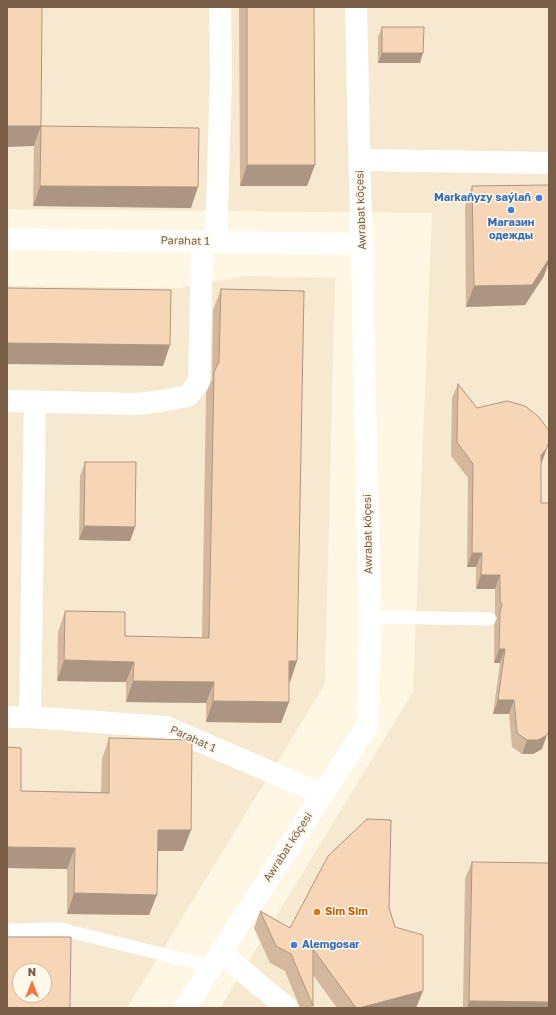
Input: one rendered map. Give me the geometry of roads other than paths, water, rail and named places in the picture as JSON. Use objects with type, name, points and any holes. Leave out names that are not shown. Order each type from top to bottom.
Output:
[{"type":"street","points":[[7,401],[138,404],[161,402],[188,396],[199,382],[221,76],[220,7]]},
{"type":"street","name":"Awrabat köçesi","points":[[185,1008],[368,724],[370,617],[356,7]]},
{"type":"street","points":[[360,160],[549,163]]},
{"type":"street","name":"Parahat 1","points":[[7,239],[362,244]]},
{"type":"street","points":[[30,717],[35,402]]},
{"type":"street","name":"Parahat 1","points":[[7,717],[30,717],[166,727],[322,794]]},
{"type":"street","points":[[216,959],[287,1008]]},
{"type":"lane","points":[[370,617],[489,619]]},
{"type":"lane","points":[[7,930],[60,929],[216,959]]},
{"type":"place","name":"Markaňyzy saýlaň","points":[[539,198]]},
{"type":"place","name":"Магазин одежды","points":[[511,210]]},
{"type":"place","name":"Sim Sim","points":[[317,912]]},
{"type":"place","name":"Alemgosar","points":[[294,945]]}]
